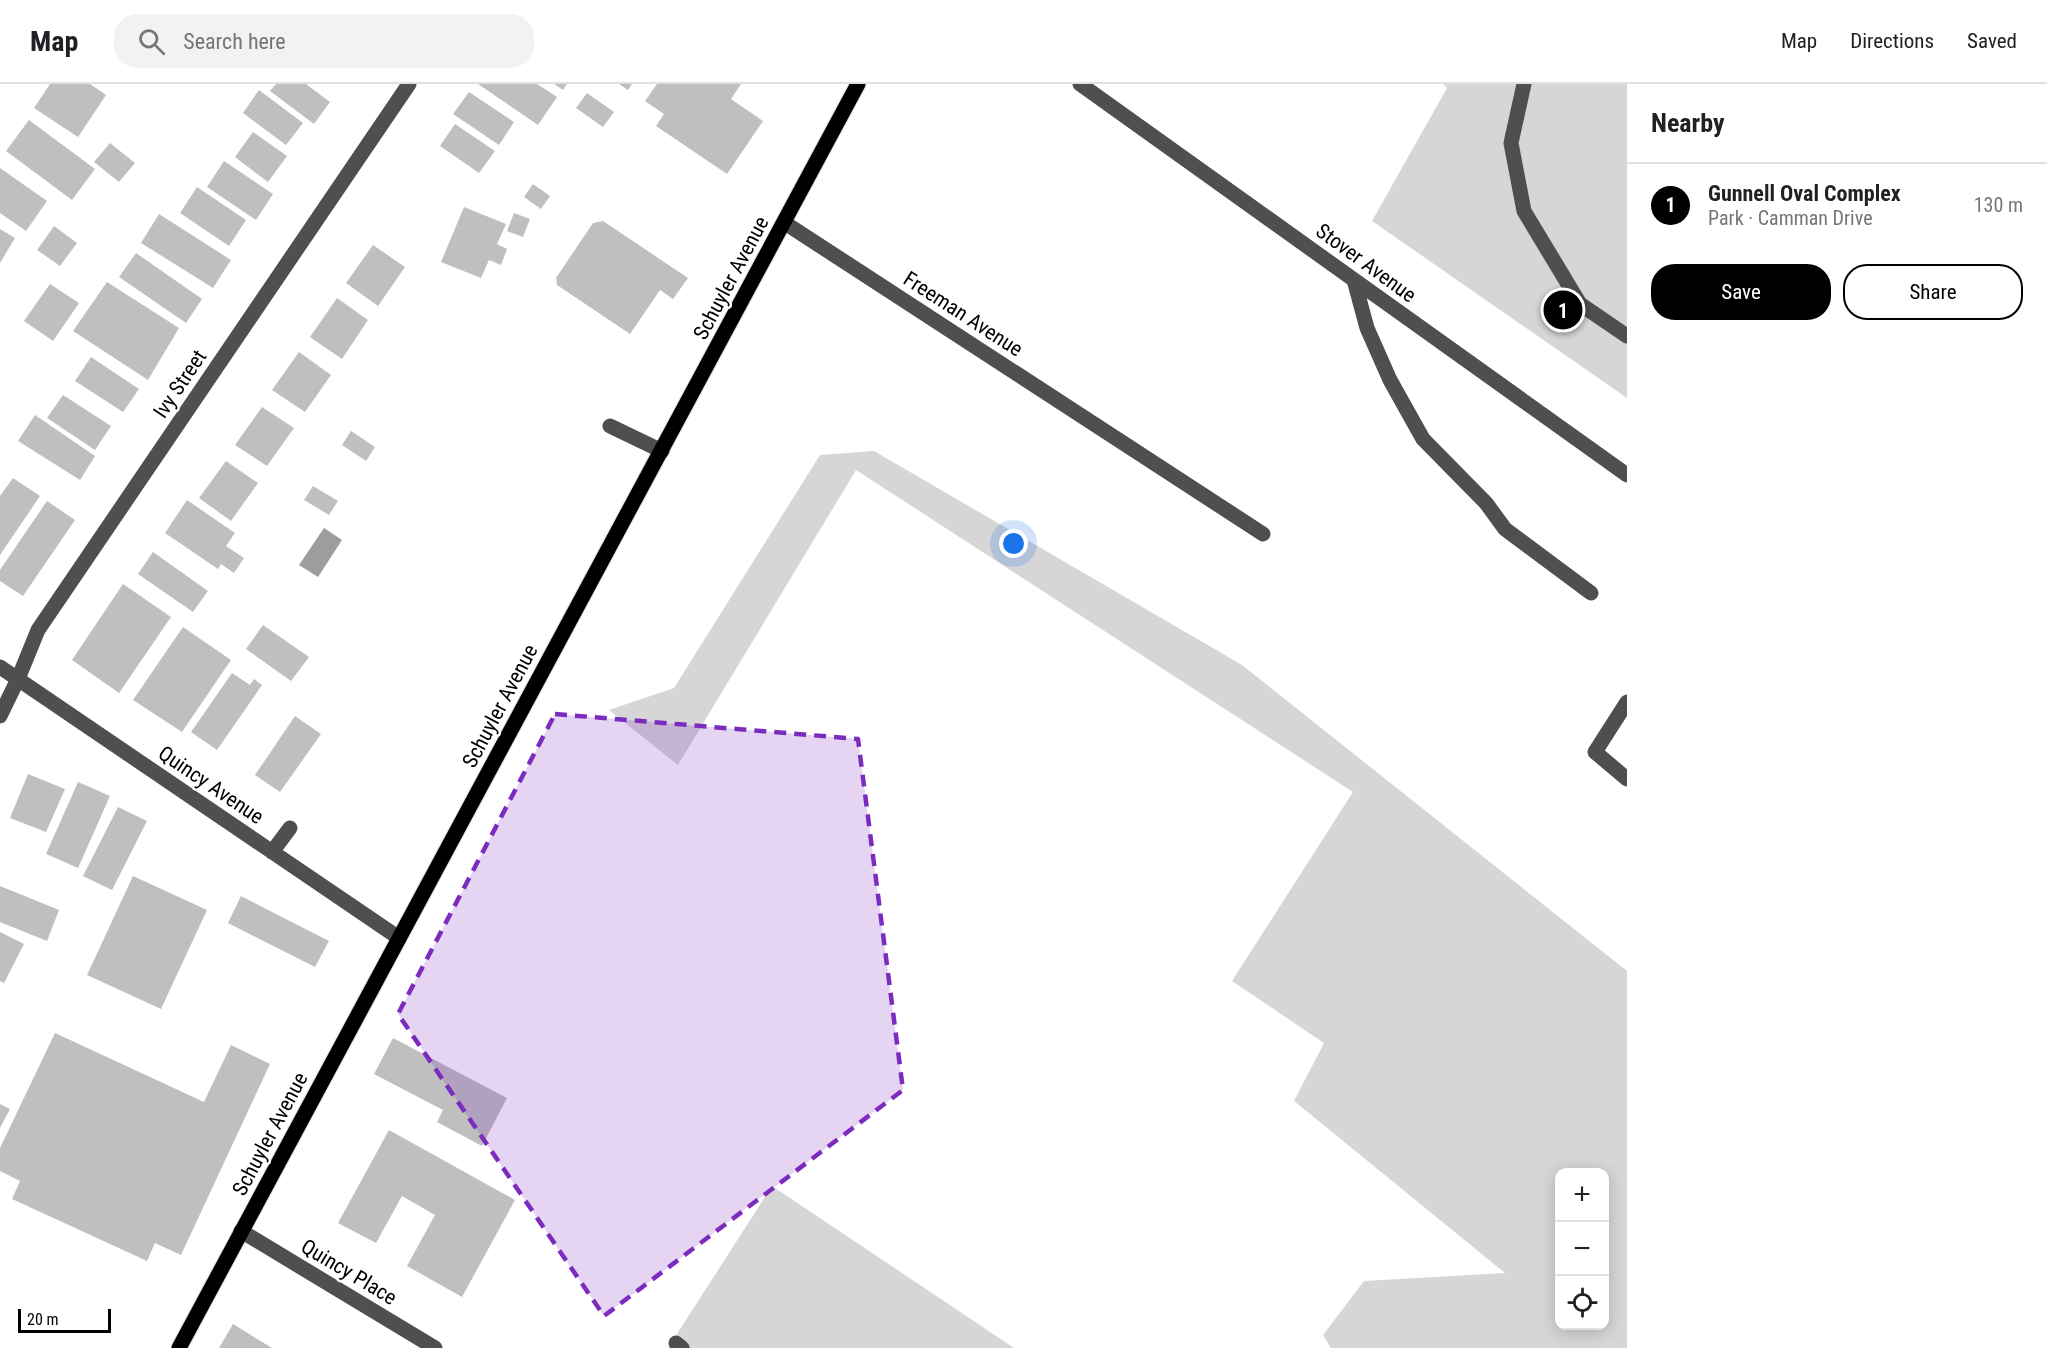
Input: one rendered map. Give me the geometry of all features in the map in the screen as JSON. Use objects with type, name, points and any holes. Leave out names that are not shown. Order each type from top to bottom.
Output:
[{"type":"main road","name":"Schuyler Avenue","points":[[179,1348],[858,84]]},
{"type":"street","name":"Ivy Street","points":[[0,716],[38,630],[409,84]]},
{"type":"street","name":"Stover Avenue","points":[[1080,84],[1627,475]]},
{"type":"street","points":[[1524,84],[1511,142],[1524,211],[1580,304],[1627,336]]},
{"type":"street","name":"Freeman Avenue","points":[[785,223],[1263,534]]},
{"type":"street","points":[[1354,280],[1367,328],[1390,380],[1423,439],[1486,504],[1505,529],[1591,593]]},
{"type":"street","points":[[610,426],[662,451]]},
{"type":"street","name":"Quincy Avenue","points":[[0,667],[399,938]]},
{"type":"street","points":[[1627,702],[1595,752],[1627,779]]},
{"type":"street","points":[[272,852],[290,828]]},
{"type":"street","name":"Quincy Place","points":[[241,1231],[435,1348]]},
{"type":"highlighted area","points":[[555,714],[858,739],[903,1090],[604,1316],[398,1014]]},
{"type":"shaded area","points":[[1443,84],[1627,84],[1627,398],[1372,221],[1447,88]]},
{"type":"shaded area","points":[[874,451],[1242,665],[1627,971],[1627,1348],[1331,1348],[1323,1335],[1364,1281],[1505,1273],[1294,1101],[1324,1043],[1232,981],[1353,792],[856,470],[678,765],[609,710],[674,688],[820,455]]},
{"type":"shaded area","points":[[324,528],[342,540],[318,577],[299,565]]},
{"type":"shaded area","points":[[772,1186],[1014,1348],[668,1348]]},
{"type":"building","points":[[50,84],[90,84],[106,95],[78,137],[34,108]]},
{"type":"building","points":[[276,84],[306,84],[330,102],[314,124],[270,91]]},
{"type":"building","points":[[478,84],[537,84],[557,97],[538,125]]},
{"type":"building","points":[[554,84],[567,84],[563,90]]},
{"type":"building","points":[[619,84],[632,84],[628,90]]},
{"type":"building","points":[[657,84],[741,84],[731,99],[763,121],[727,174],[656,126],[664,114],[645,101]]},
{"type":"building","points":[[259,90],[303,123],[286,145],[243,113]]},
{"type":"building","points":[[469,92],[514,122],[499,145],[453,114]]},
{"type":"building","points":[[587,93],[614,112],[603,127],[576,108]]},
{"type":"building","points":[[29,120],[95,169],[72,200],[6,151]]},
{"type":"building","points":[[455,124],[495,151],[479,173],[440,146]]},
{"type":"building","points":[[253,132],[287,156],[268,182],[235,157]]},
{"type":"building","points":[[110,143],[135,163],[119,182],[94,162]]},
{"type":"building","points":[[224,161],[273,194],[256,220],[207,187]]},
{"type":"building","points":[[0,168],[47,201],[26,231],[0,213]]},
{"type":"building","points":[[533,184],[550,196],[541,209],[524,197]]},
{"type":"building","points":[[197,187],[246,220],[229,246],[180,213]]},
{"type":"building","points":[[464,207],[506,224],[497,244],[507,249],[501,265],[489,260],[481,278],[441,262]]},
{"type":"building","points":[[514,213],[530,219],[523,237],[507,231]]},
{"type":"building","points":[[159,214],[231,260],[213,288],[141,243]]},
{"type":"building","points":[[603,221],[688,278],[673,299],[660,290],[630,334],[557,285],[556,278],[593,223]]},
{"type":"building","points":[[54,226],[77,243],[60,266],[37,250]]},
{"type":"building","points":[[0,229],[15,238],[0,263]]},
{"type":"building","points":[[373,245],[405,267],[378,306],[346,283]]},
{"type":"building","points":[[136,253],[202,299],[186,323],[119,277]]},
{"type":"building","points":[[107,282],[179,328],[148,380],[73,331]]},
{"type":"building","points":[[50,284],[79,303],[53,341],[24,321]]},
{"type":"building","points":[[337,298],[368,320],[342,359],[310,337]]},
{"type":"building","points":[[299,352],[331,375],[305,412],[272,390]]},
{"type":"building","points":[[91,357],[139,389],[123,412],[75,381]]},
{"type":"building","points":[[63,395],[111,426],[95,450],[47,418]]},
{"type":"building","points":[[262,407],[294,428],[267,466],[235,445]]},
{"type":"building","points":[[35,415],[95,456],[80,480],[18,441]]},
{"type":"building","points":[[351,431],[375,447],[366,461],[342,445]]},
{"type":"building","points":[[226,461],[258,483],[231,521],[199,498]]},
{"type":"building","points":[[13,478],[40,496],[0,555],[0,496]]},
{"type":"building","points":[[313,486],[338,501],[329,515],[304,500]]},
{"type":"building","points":[[187,500],[235,533],[226,546],[244,558],[234,573],[221,564],[218,569],[165,533]]},
{"type":"building","points":[[47,501],[75,520],[23,596],[0,581],[0,570]]},
{"type":"building","points":[[153,552],[208,591],[193,612],[138,574]]},
{"type":"building","points":[[123,584],[171,617],[119,693],[72,660]]},
{"type":"building","points":[[263,625],[309,657],[291,681],[246,649]]},
{"type":"building","points":[[183,627],[231,660],[182,732],[133,700]]},
{"type":"building","points":[[232,673],[250,685],[254,679],[262,685],[217,750],[191,732]]},
{"type":"building","points":[[295,716],[321,734],[280,792],[255,775]]},
{"type":"building","points":[[28,774],[65,789],[46,832],[10,818]]},
{"type":"building","points":[[78,782],[110,796],[78,868],[46,854]]},
{"type":"building","points":[[118,807],[147,821],[112,890],[83,876]]},
{"type":"building","points":[[133,876],[207,910],[161,1009],[87,975]]},
{"type":"building","points":[[0,886],[59,910],[47,941],[0,922]]},
{"type":"building","points":[[241,896],[329,941],[315,967],[228,923]]},
{"type":"building","points":[[0,932],[24,944],[4,983],[0,981]]},
{"type":"building","points":[[55,1033],[204,1102],[231,1045],[270,1064],[181,1255],[155,1243],[147,1261],[12,1199],[20,1181],[0,1171],[0,1148]]},
{"type":"building","points":[[393,1038],[507,1098],[482,1146],[437,1122],[443,1110],[374,1074]]},
{"type":"building","points":[[0,1104],[10,1109],[0,1128]]},
{"type":"building","points":[[389,1130],[515,1200],[462,1297],[407,1266],[435,1215],[402,1196],[376,1243],[338,1223]]},
{"type":"building","points":[[233,1324],[272,1348],[219,1348]]},
{"type":"place","name":"Gunnell Oval Complex","points":[[1563,310]]}]
